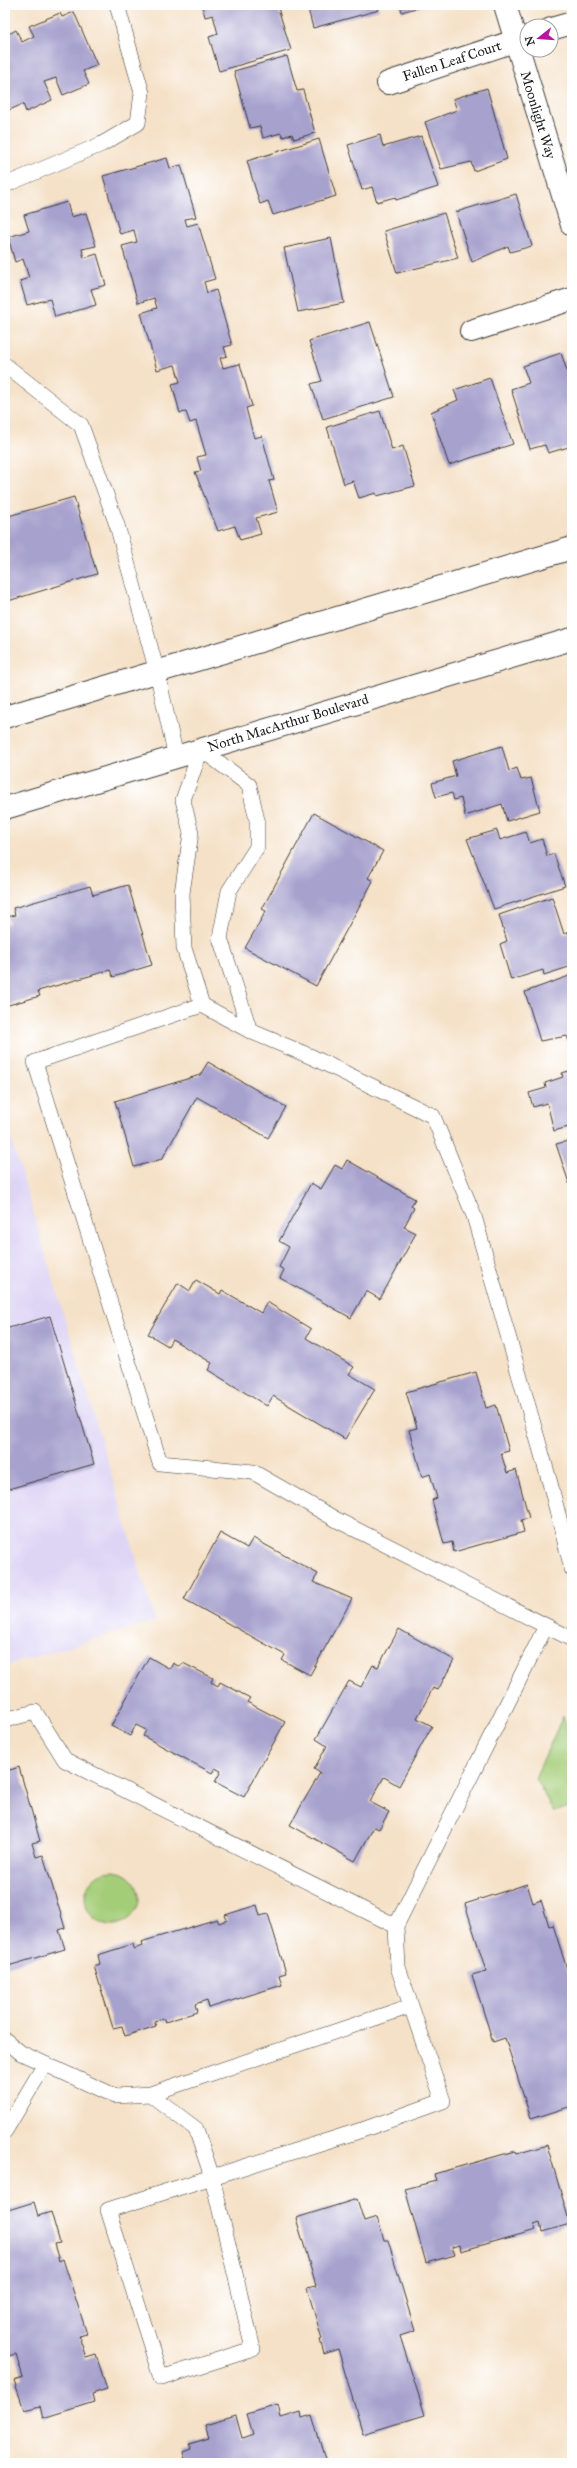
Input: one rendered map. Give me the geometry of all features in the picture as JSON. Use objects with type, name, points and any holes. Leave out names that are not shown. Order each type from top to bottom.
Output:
[{"type":"main road","name":"Moonlight Way","points":[[505,5],[519,34]]},
{"type":"main road","points":[[559,27],[572,23]]},
{"type":"main road","name":"Fallen Leaf Court","points":[[388,83],[519,39]]},
{"type":"main road","name":"Moonlight Way","points":[[526,58],[572,225]]},
{"type":"main road","points":[[471,331],[572,299]]},
{"type":"main road","points":[[5,717],[572,548]]},
{"type":"main road","name":"North MacArthur Boulevard","points":[[5,808],[572,639]]},
{"type":"lane","points":[[5,185],[102,144],[138,123],[142,92],[116,5]]},
{"type":"lane","points":[[5,365],[81,425],[117,525],[157,672],[176,757]]},
{"type":"lane","points":[[250,1031],[220,938],[229,891],[257,847],[257,820],[249,785],[201,749],[183,800],[191,833],[182,893],[184,948],[202,1005],[250,1031],[312,1057],[433,1116],[474,1216],[550,1482],[572,1570]]},
{"type":"lane","points":[[202,1005],[35,1062],[160,1463],[253,1472],[337,1520],[572,1639]]},
{"type":"lane","points":[[150,2094],[196,2129],[212,2177],[253,2349],[162,2378],[108,2210],[212,2177],[362,2130],[443,2101],[398,1966],[396,1926],[546,1626]]},
{"type":"lane","points":[[5,1720],[35,1712],[65,1760],[396,1926]]},
{"type":"lane","points":[[5,2040],[21,2053],[115,2096],[150,2094],[411,2006]]},
{"type":"lane","points":[[5,2131],[45,2064]]},
{"type":"shaded area","points":[[5,1117],[155,1621],[5,1666]]},
{"type":"green space","points":[[563,1716],[572,1745],[572,1806],[554,1812],[535,1778]]},
{"type":"green space","points":[[107,1871],[117,1871],[127,1875],[135,1883],[139,1893],[139,1903],[135,1913],[127,1921],[117,1925],[107,1925],[97,1921],[89,1913],[85,1903],[85,1893],[89,1883],[97,1875]]},
{"type":"building","points":[[202,5],[277,5],[291,50],[219,71],[209,37],[218,34],[213,15],[205,17]]},
{"type":"building","points":[[307,5],[377,5],[379,10],[313,28]]},
{"type":"building","points":[[400,5],[426,5],[402,12]]},
{"type":"building","points":[[74,12],[97,65],[83,71],[89,84],[63,95],[56,78],[44,82],[52,100],[26,112],[23,104],[5,112],[5,36],[16,30],[22,42],[34,36],[29,26],[60,13],[62,17]]},
{"type":"building","points":[[287,56],[297,91],[303,90],[315,133],[294,139],[292,134],[283,137],[281,133],[263,138],[260,126],[250,128],[234,71]]},
{"type":"building","points":[[487,88],[507,159],[474,171],[471,162],[441,169],[425,122],[457,110],[453,99]]},
{"type":"building","points":[[380,135],[383,147],[421,136],[438,187],[396,200],[395,197],[377,202],[372,187],[362,190],[348,145]]},
{"type":"building","points":[[319,139],[336,196],[273,215],[268,201],[260,204],[247,161]]},
{"type":"building","points":[[167,158],[170,168],[181,165],[196,217],[185,219],[187,226],[198,223],[215,279],[204,282],[207,293],[216,290],[232,345],[224,347],[227,356],[220,358],[223,368],[240,364],[252,406],[246,408],[254,438],[262,436],[274,480],[269,481],[278,512],[256,518],[261,534],[240,540],[235,526],[218,531],[195,472],[201,471],[197,457],[206,455],[196,421],[190,423],[186,412],[180,413],[172,384],[180,382],[175,365],[157,370],[141,313],[157,308],[154,298],[138,303],[122,246],[137,242],[134,230],[120,234],[103,176]]},
{"type":"building","points":[[516,194],[532,246],[510,252],[508,246],[472,262],[456,212]]},
{"type":"building","points":[[67,202],[71,217],[86,213],[96,246],[82,249],[84,258],[97,254],[106,285],[91,289],[96,305],[55,317],[50,299],[27,305],[20,281],[29,278],[23,259],[15,262],[8,237],[29,231],[24,215]]},
{"type":"building","points":[[444,213],[458,258],[397,273],[384,231]]},
{"type":"building","points":[[331,238],[344,303],[298,312],[284,248]]},
{"type":"building","points":[[370,322],[394,397],[323,419],[311,384],[322,381],[309,341]]},
{"type":"building","points":[[561,353],[572,386],[572,446],[548,453],[545,445],[530,449],[511,389],[529,383],[523,366]]},
{"type":"building","points":[[490,378],[513,444],[449,465],[431,412],[458,400],[454,390]]},
{"type":"building","points":[[380,411],[392,450],[403,446],[415,486],[377,496],[376,493],[359,498],[353,481],[344,484],[327,427]]},
{"type":"building","points":[[74,497],[97,574],[8,601],[5,591],[5,517]]},
{"type":"building","points":[[502,746],[509,771],[517,768],[521,780],[531,778],[540,811],[507,821],[502,804],[465,816],[461,798],[454,800],[452,793],[436,797],[432,783],[456,776],[452,761]]},
{"type":"building","points":[[314,813],[383,851],[368,878],[373,881],[316,986],[245,948],[266,911],[262,909]]},
{"type":"building","points":[[497,830],[500,840],[526,832],[530,843],[542,839],[547,856],[554,854],[565,886],[494,909],[467,839]]},
{"type":"building","points":[[128,885],[152,965],[113,977],[110,970],[38,991],[40,996],[5,1006],[5,924],[9,923],[7,917],[15,915],[13,908],[90,886],[93,895]]},
{"type":"building","points":[[552,897],[564,934],[572,931],[572,966],[544,975],[543,970],[511,980],[500,944],[507,941],[499,915]]},
{"type":"building","points":[[572,975],[572,1049],[567,1036],[540,1041],[525,992]]},
{"type":"building","points":[[208,1062],[286,1107],[268,1138],[197,1097],[162,1159],[134,1167],[115,1101],[200,1075]]},
{"type":"building","points":[[572,1070],[572,1126],[554,1131],[547,1103],[533,1107],[529,1093],[546,1088],[545,1083],[563,1077],[562,1073]]},
{"type":"building","points":[[572,1140],[572,1192],[556,1144]]},
{"type":"building","points":[[347,1160],[415,1199],[411,1206],[414,1208],[404,1227],[416,1233],[380,1299],[366,1291],[351,1318],[280,1278],[284,1270],[279,1267],[289,1247],[279,1241],[311,1183],[321,1189],[335,1165],[342,1169]]},
{"type":"building","points":[[196,1280],[220,1294],[222,1290],[261,1313],[267,1302],[311,1329],[306,1338],[354,1367],[349,1374],[375,1389],[345,1439],[273,1396],[267,1406],[208,1370],[212,1363],[172,1339],[168,1346],[148,1334],[178,1283],[190,1291]]},
{"type":"building","points":[[50,1316],[94,1464],[5,1490],[5,1329]]},
{"type":"building","points":[[476,1372],[486,1408],[496,1405],[509,1451],[501,1453],[507,1473],[516,1470],[529,1518],[521,1520],[524,1532],[454,1552],[452,1542],[444,1544],[432,1500],[437,1498],[430,1474],[422,1477],[409,1430],[417,1428],[406,1392]]},
{"type":"building","points":[[220,1533],[247,1548],[253,1538],[318,1574],[313,1582],[352,1599],[310,1675],[282,1660],[285,1655],[184,1599]]},
{"type":"building","points":[[399,1629],[454,1660],[438,1690],[433,1688],[417,1718],[432,1726],[399,1786],[384,1777],[370,1802],[389,1812],[379,1829],[374,1827],[355,1861],[290,1825],[320,1773],[314,1769],[327,1746],[316,1739],[349,1681],[361,1687],[373,1665],[378,1667]]},
{"type":"building","points":[[149,1657],[170,1669],[173,1663],[180,1667],[183,1663],[213,1678],[211,1682],[218,1686],[220,1682],[250,1698],[247,1702],[285,1722],[244,1797],[215,1782],[221,1771],[215,1768],[212,1773],[143,1736],[146,1730],[136,1725],[130,1736],[111,1726]]},
{"type":"building","points":[[7,1763],[10,1770],[19,1767],[40,1841],[32,1843],[36,1857],[43,1855],[65,1928],[59,1930],[65,1949],[5,1967],[5,1764]]},
{"type":"building","points":[[527,1884],[533,1903],[541,1900],[549,1926],[553,1925],[572,1985],[572,2106],[531,2119],[505,2038],[493,2042],[472,1975],[486,1971],[465,1904]]},
{"type":"building","points":[[257,1905],[260,1916],[268,1914],[286,1973],[279,1975],[282,1985],[209,2008],[207,2000],[195,2004],[197,2012],[165,2022],[164,2019],[154,2021],[156,2026],[125,2036],[122,2026],[113,2028],[94,1966],[100,1964],[98,1955],[133,1944],[134,1949],[142,1946],[141,1942],[217,1919],[219,1923],[227,1920],[225,1915]]},
{"type":"building","points":[[547,2145],[570,2224],[542,2232],[540,2223],[534,2225],[536,2230],[461,2251],[460,2245],[452,2247],[455,2255],[426,2263],[405,2189],[436,2181],[434,2174],[515,2151],[516,2154]]},
{"type":"building","points":[[357,2199],[364,2221],[377,2217],[384,2240],[388,2240],[415,2331],[400,2336],[425,2415],[363,2434],[338,2349],[324,2354],[320,2340],[322,2339],[307,2288],[316,2286],[296,2218]]},
{"type":"building","points":[[34,2202],[38,2216],[51,2212],[60,2243],[54,2244],[59,2261],[63,2259],[87,2334],[79,2336],[86,2358],[96,2355],[107,2389],[92,2394],[94,2402],[43,2418],[40,2406],[24,2410],[14,2380],[23,2377],[16,2354],[8,2356],[5,2346],[5,2211]]},
{"type":"building","points":[[278,2405],[281,2418],[301,2412],[302,2418],[312,2415],[326,2463],[186,2463],[183,2452],[191,2449],[189,2444],[209,2438],[205,2425],[236,2416],[242,2438],[253,2434],[247,2414]]}]
